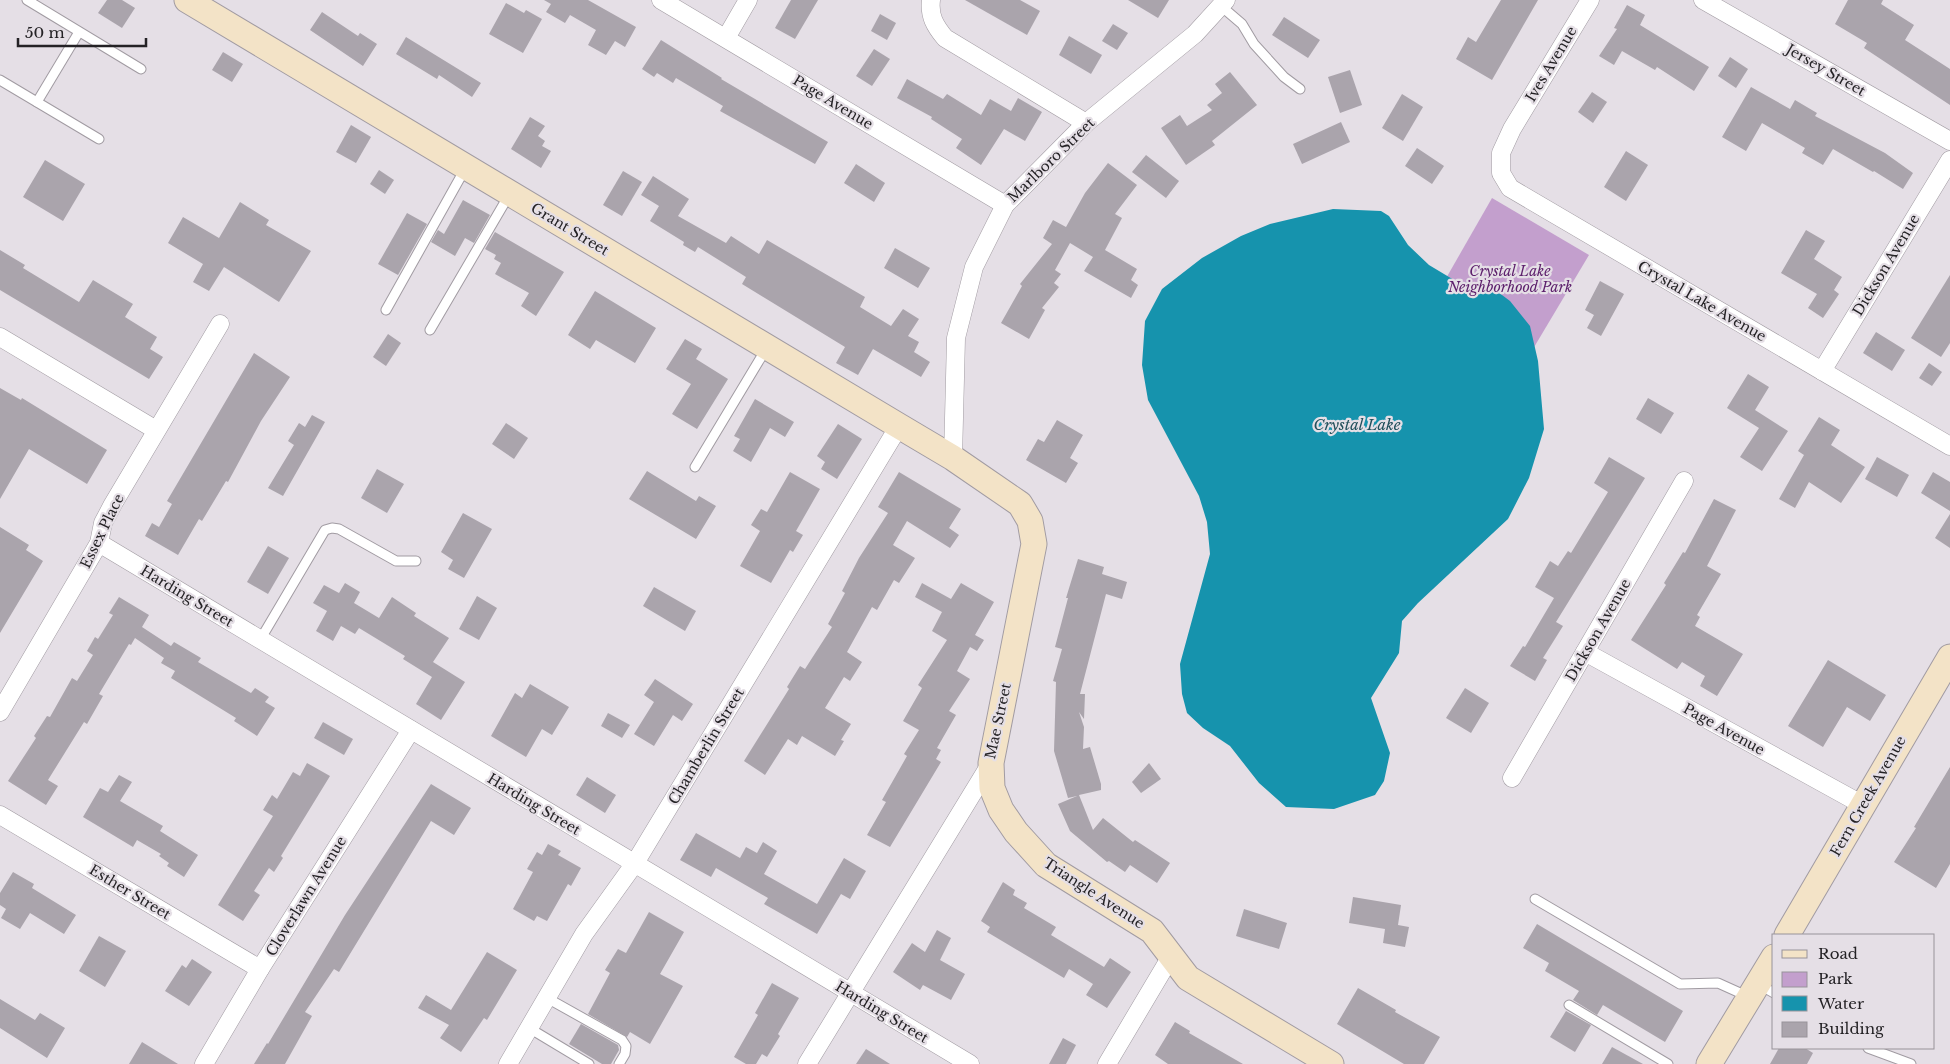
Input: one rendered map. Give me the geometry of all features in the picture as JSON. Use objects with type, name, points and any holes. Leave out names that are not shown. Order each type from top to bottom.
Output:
[{"type":"street","name":"Grant Street","points":[[187,0],[953,458]]},
{"type":"street","name":"Page Avenue","points":[[661,0],[1005,205]]},
{"type":"street","points":[[726,38],[748,0]]},
{"type":"street","points":[[931,0],[930,9],[934,24],[945,38],[1086,123]]},
{"type":"street","name":"Ives Avenue","points":[[1512,129],[1590,0]]},
{"type":"street","name":"Jersey Street","points":[[1703,0],[1950,141]]},
{"type":"street","name":"Marlboro Street","points":[[953,458],[956,338],[974,267],[1005,205],[1086,123],[1195,34],[1223,3]]},
{"type":"street","name":"Crystal Lake Avenue","points":[[1512,129],[1501,153],[1501,173],[1510,188],[1950,446]]},
{"type":"street","name":"Dickson Avenue","points":[[1822,371],[1950,160]]},
{"type":"street","name":"Essex Place","points":[[0,712],[99,543],[102,523],[220,324]]},
{"type":"street","points":[[0,337],[156,430]]},
{"type":"street","name":"Chamberlin Street","points":[[508,1064],[584,934],[635,864],[899,426]]},
{"type":"street","name":"Mae Street","points":[[807,1064],[991,762],[1034,544],[1030,521],[1020,504],[953,458]]},
{"type":"street","name":"Dickson Avenue","points":[[1512,778],[1684,481]]},
{"type":"street","name":"Harding Street","points":[[99,543],[970,1064]]},
{"type":"street","name":"Page Avenue","points":[[1585,652],[1863,805]]},
{"type":"street","name":"Fern Creek Avenue","points":[[1787,934],[1950,657]]},
{"type":"street","name":"Cloverlawn Avenue","points":[[204,1064],[260,969],[411,730]]},
{"type":"street","name":"Triangle Avenue","points":[[991,762],[992,788],[1001,810],[1016,832],[1046,865],[1152,932],[1170,958],[1188,978],[1331,1064]]},
{"type":"street","name":"Esther Street","points":[[0,815],[260,969]]},
{"type":"street","points":[[1107,1064],[1170,958]]},
{"type":"street","points":[[1709,1064],[1760,991],[1772,962]]},
{"type":"lane","points":[[27,0],[141,69]]},
{"type":"lane","points":[[1223,3],[1242,24],[1254,44],[1284,78],[1300,89]]},
{"type":"lane","points":[[37,102],[79,32]]},
{"type":"lane","points":[[0,80],[99,139]]},
{"type":"lane","points":[[386,310],[466,167]]},
{"type":"lane","points":[[430,330],[510,193]]},
{"type":"lane","points":[[695,467],[767,346]]},
{"type":"lane","points":[[260,640],[326,530],[332,528],[339,529],[396,561],[416,562]]},
{"type":"lane","points":[[1536,899],[1680,984],[1718,983],[1760,991]]},
{"type":"lane","points":[[547,998],[622,1040],[626,1046],[625,1054],[619,1064]]},
{"type":"lane","points":[[1569,1005],[1668,1064]]},
{"type":"lane","points":[[529,1028],[589,1064]]},
{"type":"lane","points":[[1871,1049],[1911,1064]]},
{"type":"green space","name":"Crystal Lake Neighborhood Park","points":[[1492,198],[1589,255],[1490,421],[1425,315]]},
{"type":"water","name":"Crystal Lake","points":[[1333,209],[1381,211],[1389,216],[1408,245],[1429,265],[1454,280],[1494,289],[1510,301],[1530,326],[1538,361],[1544,429],[1529,478],[1508,519],[1418,603],[1402,621],[1399,653],[1371,698],[1390,753],[1384,781],[1375,795],[1334,809],[1286,807],[1259,783],[1230,746],[1203,728],[1187,713],[1182,694],[1180,664],[1210,554],[1207,522],[1199,496],[1148,400],[1142,365],[1145,321],[1162,289],[1202,258],[1241,236],[1270,224]]},
{"type":"building","points":[[107,0],[122,0],[135,8],[122,28],[98,13]]},
{"type":"building","points":[[544,0],[588,0],[636,27],[625,47],[615,41],[606,55],[588,45],[596,30],[570,15],[565,23],[546,12],[551,4]]},
{"type":"building","points":[[791,0],[818,0],[795,39],[775,28]]},
{"type":"building","points":[[965,0],[1020,0],[1040,11],[1027,35]]},
{"type":"building","points":[[1128,0],[1169,0],[1158,18]]},
{"type":"building","points":[[1501,0],[1538,0],[1492,80],[1456,59],[1468,37],[1476,42]]},
{"type":"building","points":[[1848,0],[1883,0],[1881,4],[1914,25],[1905,40],[1950,69],[1950,105],[1864,48],[1867,43],[1835,24]]},
{"type":"building","points":[[506,3],[524,13],[526,10],[542,19],[523,53],[489,34]]},
{"type":"building","points":[[1627,5],[1645,15],[1640,25],[1709,67],[1694,91],[1657,67],[1655,70],[1622,51],[1614,65],[1599,56],[1617,29],[1614,28]]},
{"type":"building","points":[[322,12],[358,36],[360,33],[377,44],[363,66],[310,30]]},
{"type":"building","points":[[880,14],[896,23],[887,40],[871,31]]},
{"type":"building","points":[[1284,17],[1320,40],[1308,58],[1272,35]]},
{"type":"building","points":[[1113,24],[1128,33],[1117,50],[1102,41]]},
{"type":"building","points":[[1069,36],[1102,55],[1091,74],[1059,55]]},
{"type":"building","points":[[406,37],[481,83],[472,97],[439,75],[437,79],[396,54]]},
{"type":"building","points":[[661,40],[721,79],[828,142],[815,164],[720,111],[723,106],[676,78],[673,83],[657,73],[654,77],[642,69]]},
{"type":"building","points":[[874,49],[890,59],[872,86],[856,76]]},
{"type":"building","points":[[223,52],[243,64],[232,82],[212,70]]},
{"type":"building","points":[[1730,57],[1748,69],[1736,88],[1718,76]]},
{"type":"building","points":[[1350,70],[1362,105],[1340,113],[1328,77]]},
{"type":"building","points":[[1230,72],[1257,105],[1212,141],[1215,145],[1186,165],[1161,128],[1180,115],[1187,126],[1212,110],[1207,105],[1222,93],[1215,84]]},
{"type":"building","points":[[907,79],[943,99],[947,94],[981,115],[990,99],[1011,111],[1018,98],[1042,112],[1025,141],[1004,129],[981,165],[956,148],[962,139],[931,119],[932,117],[897,98]]},
{"type":"building","points":[[1751,87],[1790,109],[1795,100],[1817,113],[1815,116],[1885,153],[1913,173],[1903,189],[1833,149],[1823,165],[1802,153],[1805,148],[1762,123],[1746,151],[1722,137]]},
{"type":"building","points":[[1592,92],[1607,102],[1593,123],[1578,112]]},
{"type":"building","points":[[1402,94],[1423,107],[1403,141],[1382,128]]},
{"type":"building","points":[[530,117],[545,126],[538,136],[545,141],[542,146],[551,151],[541,168],[511,149]]},
{"type":"building","points":[[1341,122],[1350,142],[1302,164],[1293,144]]},
{"type":"building","points":[[351,125],[371,137],[356,163],[336,152]]},
{"type":"building","points":[[1417,148],[1444,166],[1432,184],[1405,166]]},
{"type":"building","points":[[1626,151],[1648,165],[1626,201],[1604,187]]},
{"type":"building","points":[[1146,155],[1179,181],[1166,198],[1132,172]]},
{"type":"building","points":[[45,160],[85,184],[63,221],[23,197]]},
{"type":"building","points":[[1108,163],[1137,185],[1115,214],[1122,218],[1105,250],[1137,269],[1131,280],[1138,285],[1131,298],[1084,271],[1093,257],[1070,243],[1055,270],[1061,274],[1054,283],[1059,287],[1042,308],[1045,310],[1029,339],[1001,323],[1022,286],[1020,284],[1052,244],[1043,238],[1053,220],[1066,227],[1085,193]]},
{"type":"building","points":[[856,164],[885,183],[874,202],[844,183]]},
{"type":"building","points":[[379,170],[394,180],[385,194],[370,184]]},
{"type":"building","points":[[623,171],[642,182],[622,216],[603,205]]},
{"type":"building","points":[[653,176],[689,199],[678,216],[726,243],[731,236],[759,254],[767,240],[865,297],[860,307],[891,326],[903,309],[919,319],[908,336],[919,342],[914,352],[930,362],[921,377],[873,349],[858,375],[836,363],[845,347],[742,284],[746,277],[698,247],[695,252],[683,245],[684,242],[650,221],[659,206],[641,195]]},
{"type":"building","points":[[463,200],[490,215],[474,243],[465,238],[455,256],[431,242],[438,230],[444,234]]},
{"type":"building","points":[[240,202],[269,220],[266,225],[311,251],[279,302],[224,267],[209,291],[193,282],[203,264],[168,243],[183,217],[219,238]]},
{"type":"building","points":[[407,213],[427,224],[398,275],[378,264]]},
{"type":"building","points":[[1806,230],[1825,241],[1814,259],[1842,277],[1834,290],[1839,294],[1823,318],[1808,308],[1817,294],[1781,273]]},
{"type":"building","points":[[495,232],[564,272],[536,316],[521,306],[529,293],[495,274],[501,263],[494,259],[496,255],[485,249]]},
{"type":"building","points":[[895,248],[930,268],[918,288],[884,268]]},
{"type":"building","points":[[0,250],[25,265],[23,268],[79,302],[93,280],[133,304],[125,317],[157,337],[150,349],[163,357],[149,379],[0,290]]},
{"type":"building","points":[[1950,275],[1950,343],[1941,357],[1911,338]]},
{"type":"building","points":[[1600,281],[1624,294],[1601,336],[1587,328],[1594,315],[1585,310]]},
{"type":"building","points":[[595,291],[656,328],[635,363],[596,340],[590,349],[568,335]]},
{"type":"building","points":[[1876,332],[1905,350],[1892,371],[1863,353]]},
{"type":"building","points":[[388,334],[401,343],[386,366],[373,357]]},
{"type":"building","points":[[685,339],[702,349],[696,359],[728,379],[697,429],[672,414],[691,384],[666,369]]},
{"type":"building","points":[[254,353],[290,377],[261,421],[228,482],[226,481],[202,521],[199,519],[178,555],[145,536],[152,523],[159,527],[172,504],[167,501]]},
{"type":"building","points":[[1929,363],[1942,372],[1932,386],[1919,378]]},
{"type":"building","points":[[1748,374],[1769,387],[1755,410],[1788,431],[1762,471],[1740,457],[1759,428],[1727,408]]},
{"type":"building","points":[[0,388],[21,400],[22,398],[107,450],[87,484],[29,449],[0,499]]},
{"type":"building","points":[[1648,398],[1674,413],[1661,434],[1636,419]]},
{"type":"building","points":[[755,399],[794,422],[785,437],[770,428],[751,462],[733,451],[740,439],[734,436]]},
{"type":"building","points":[[312,415],[325,422],[283,496],[268,488],[294,445],[288,441],[299,423],[305,427]]},
{"type":"building","points":[[1819,417],[1840,430],[1831,445],[1865,467],[1841,503],[1809,482],[1795,508],[1779,499],[1804,455],[1798,451]]},
{"type":"building","points":[[1057,420],[1083,435],[1070,458],[1078,463],[1066,483],[1026,460],[1038,439],[1044,442]]},
{"type":"building","points":[[506,423],[528,438],[514,459],[492,444]]},
{"type":"building","points":[[838,424],[862,439],[837,479],[821,469],[825,462],[817,456]]},
{"type":"building","points":[[1609,457],[1645,478],[1556,622],[1563,626],[1543,658],[1547,660],[1535,681],[1510,666],[1523,646],[1525,647],[1554,598],[1535,587],[1550,561],[1558,566],[1568,551],[1571,553],[1608,492],[1594,483]]},
{"type":"building","points":[[1877,457],[1909,475],[1897,497],[1865,479]]},
{"type":"building","points":[[377,469],[404,484],[387,513],[361,498]]},
{"type":"building","points":[[647,471],[696,501],[699,496],[716,506],[696,539],[629,499]]},
{"type":"building","points":[[790,472],[820,489],[796,531],[803,535],[793,552],[790,550],[771,583],[740,566],[760,531],[751,525],[761,509],[767,512]]},
{"type":"building","points":[[899,472],[961,509],[949,528],[959,535],[950,548],[907,521],[893,545],[915,558],[899,583],[894,580],[877,610],[872,607],[847,652],[862,662],[850,681],[844,677],[825,708],[851,724],[841,740],[844,741],[835,756],[802,736],[797,745],[788,739],[765,775],[744,761],[789,689],[787,687],[800,666],[805,669],[832,627],[828,624],[845,593],[842,591],[859,558],[888,513],[878,507]]},
{"type":"building","points":[[1933,472],[1950,482],[1950,511],[1921,493]]},
{"type":"building","points":[[1714,499],[1736,510],[1707,566],[1721,574],[1697,615],[1700,617],[1695,626],[1743,654],[1717,696],[1700,686],[1705,676],[1682,662],[1677,669],[1631,640],[1666,585],[1664,583],[1683,552],[1685,553]]},
{"type":"building","points":[[463,513],[492,529],[464,578],[448,569],[453,560],[441,552]]},
{"type":"building","points":[[1950,514],[1950,548],[1935,538]]},
{"type":"building","points":[[0,527],[29,545],[26,550],[43,561],[0,633]]},
{"type":"building","points":[[268,546],[289,558],[268,594],[247,582]]},
{"type":"building","points":[[1078,559],[1104,567],[1102,574],[1127,582],[1122,599],[1106,594],[1080,694],[1085,694],[1084,719],[1079,712],[1084,727],[1083,749],[1090,747],[1101,790],[1079,795],[1093,830],[1103,818],[1133,842],[1135,840],[1170,863],[1157,883],[1130,865],[1125,872],[1109,861],[1107,862],[1070,831],[1058,804],[1077,796],[1068,798],[1054,751],[1056,682],[1053,681],[1062,649],[1055,647],[1068,598],[1066,598]]},
{"type":"building","points":[[345,583],[360,592],[354,603],[379,618],[392,597],[416,613],[414,616],[449,638],[433,662],[465,682],[441,720],[416,704],[432,677],[403,659],[405,656],[359,628],[355,634],[341,626],[333,641],[316,631],[327,611],[313,603],[324,585],[339,593]]},
{"type":"building","points":[[922,583],[951,599],[961,583],[994,602],[975,635],[984,640],[977,651],[970,647],[957,671],[970,679],[949,711],[956,715],[937,748],[941,750],[936,759],[941,762],[890,847],[867,835],[886,802],[882,800],[907,756],[904,754],[919,730],[903,721],[922,688],[918,685],[947,640],[932,631],[942,612],[915,597]]},
{"type":"building","points":[[654,587],[696,611],[685,631],[643,606]]},
{"type":"building","points":[[477,596],[497,608],[479,640],[459,629]]},
{"type":"building","points":[[119,597],[149,615],[142,627],[171,646],[174,642],[201,658],[198,662],[251,693],[255,688],[269,697],[265,702],[275,708],[257,736],[234,721],[236,718],[171,678],[175,671],[161,663],[164,658],[135,638],[131,645],[129,644],[99,694],[103,696],[87,724],[84,722],[48,780],[58,786],[46,805],[8,781],[36,738],[34,736],[47,716],[50,717],[72,678],[77,681],[93,655],[87,651],[95,637],[98,639],[113,615],[109,613]]},
{"type":"building","points":[[1828,660],[1886,695],[1870,721],[1847,707],[1823,747],[1788,726]]},
{"type":"building","points":[[655,679],[693,704],[682,721],[673,715],[654,746],[634,734],[654,702],[644,695]]},
{"type":"building","points":[[530,684],[569,707],[552,735],[542,729],[526,757],[491,736],[515,693],[522,698]]},
{"type":"building","points":[[1465,688],[1489,703],[1471,733],[1446,718]]},
{"type":"building","points":[[608,713],[630,725],[622,738],[601,726]]},
{"type":"building","points":[[323,722],[353,739],[344,755],[314,738]]},
{"type":"building","points":[[307,763],[330,776],[281,856],[283,858],[274,872],[269,868],[254,891],[260,895],[243,921],[218,905],[273,816],[263,810],[272,795],[277,799],[293,772],[300,776]]},
{"type":"building","points":[[1149,763],[1161,779],[1141,793],[1132,782]]},
{"type":"building","points":[[1950,767],[1950,864],[1936,888],[1894,862],[1916,828],[1914,827]]},
{"type":"building","points":[[119,775],[132,782],[120,801],[163,826],[160,831],[198,855],[184,877],[167,866],[169,863],[159,856],[161,854],[137,840],[133,847],[83,817],[100,788],[108,792]]},
{"type":"building","points":[[587,777],[616,795],[605,813],[576,795]]},
{"type":"building","points":[[431,784],[471,808],[454,835],[431,821],[339,972],[334,969],[305,1012],[312,1016],[285,1064],[254,1064],[268,1044],[345,915]]},
{"type":"building","points":[[696,833],[740,858],[746,847],[757,853],[763,842],[777,851],[764,874],[817,904],[844,858],[866,871],[850,899],[841,894],[817,934],[764,904],[768,898],[716,868],[711,877],[680,860]]},
{"type":"building","points":[[548,844],[561,851],[558,855],[581,868],[571,886],[568,884],[547,921],[537,916],[534,921],[513,909],[533,872],[527,869],[537,852],[542,855]]},
{"type":"building","points":[[13,872],[34,884],[32,888],[76,915],[64,934],[30,913],[20,929],[1,918],[6,909],[0,905],[0,893]]},
{"type":"building","points":[[1003,882],[1015,890],[1013,895],[1027,903],[1024,908],[1056,927],[1051,935],[1104,967],[1110,958],[1131,972],[1107,1008],[1086,995],[1093,984],[1069,969],[1064,978],[987,932],[990,927],[981,921]]},
{"type":"building","points":[[1353,897],[1401,905],[1398,925],[1409,927],[1405,947],[1383,943],[1385,929],[1349,923]]},
{"type":"building","points":[[1244,909],[1287,923],[1279,949],[1236,936]]},
{"type":"building","points":[[649,912],[684,932],[660,974],[683,986],[650,1044],[630,1032],[627,1037],[588,1014],[610,973],[605,970],[618,949],[626,953]]},
{"type":"building","points":[[1537,924],[1683,1011],[1665,1042],[1603,1005],[1597,1015],[1573,1000],[1579,991],[1545,971],[1549,963],[1523,948]]},
{"type":"building","points":[[937,930],[951,938],[940,960],[965,974],[951,1000],[923,985],[920,990],[893,972],[912,943],[925,952]]},
{"type":"building","points":[[99,936],[126,951],[105,987],[79,971]]},
{"type":"building","points":[[487,952],[517,970],[487,1020],[484,1018],[461,1052],[440,1038],[449,1025],[418,1008],[426,995],[451,1010]]},
{"type":"building","points":[[192,959],[212,972],[189,1006],[165,991],[182,965],[186,968]]},
{"type":"building","points":[[772,983],[799,998],[767,1057],[762,1054],[756,1064],[746,1064],[734,1057],[758,1015],[755,1013]]},
{"type":"building","points":[[1358,988],[1396,1010],[1395,1012],[1440,1037],[1424,1064],[1404,1064],[1337,1024]]},
{"type":"building","points":[[0,999],[35,1020],[40,1013],[65,1028],[47,1058],[0,1028]]},
{"type":"building","points":[[1566,1011],[1591,1025],[1575,1052],[1550,1037]]},
{"type":"building","points":[[1175,1022],[1190,1031],[1189,1033],[1243,1064],[1168,1064],[1155,1055]]},
{"type":"building","points":[[581,1024],[618,1045],[619,1050],[611,1064],[602,1064],[569,1044]]},
{"type":"building","points":[[1063,1038],[1076,1045],[1066,1064],[1049,1064]]},
{"type":"building","points":[[142,1042],[178,1064],[129,1064]]},
{"type":"building","points":[[1612,1047],[1643,1064],[1602,1064]]},
{"type":"building","points":[[866,1049],[890,1064],[856,1064]]},
{"type":"building","points":[[1778,1049],[1807,1049],[1813,1053],[1807,1064],[1770,1064]]}]
